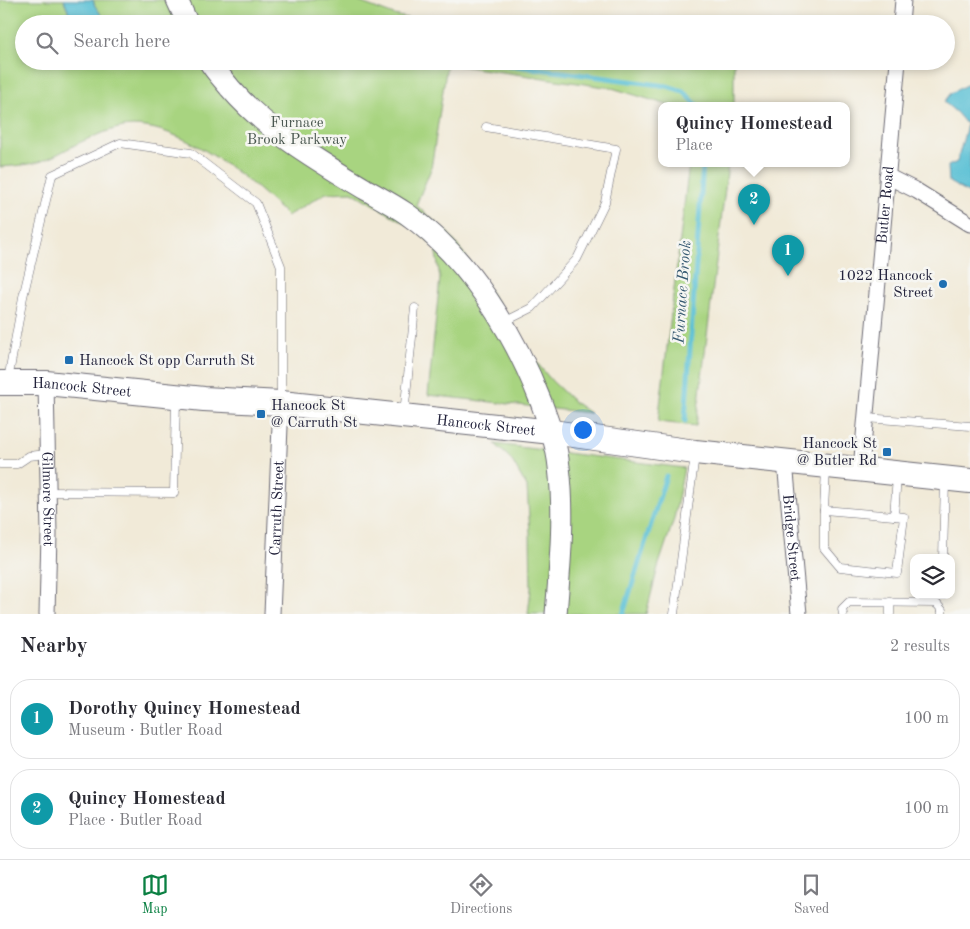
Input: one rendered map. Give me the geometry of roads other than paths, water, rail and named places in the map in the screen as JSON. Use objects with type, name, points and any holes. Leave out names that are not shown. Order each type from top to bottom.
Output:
[{"type":"main road","points":[[178,0],[184,15]]},
{"type":"main road","points":[[216,70],[238,97],[264,122],[314,158],[408,215],[444,246],[478,287],[509,332],[534,385],[552,432],[559,467],[563,532],[556,614]]},
{"type":"main road","name":"Hancock Street","points":[[4,382],[46,383],[176,396],[281,403],[552,432],[695,452],[970,481]]},
{"type":"street","points":[[902,15],[903,0]]},
{"type":"street","name":"Butler Road","points":[[861,469],[897,70]]},
{"type":"street","points":[[887,176],[917,191],[970,224]]},
{"type":"street","name":"Gilmore Street","points":[[46,383],[48,492],[47,614]]},
{"type":"street","name":"Carruth Street","points":[[272,614],[281,403]]},
{"type":"street","name":"Bridge Street","points":[[785,462],[799,614]]},
{"type":"lane","points":[[486,127],[616,149],[605,202],[577,259],[532,308],[502,323]]},
{"type":"lane","points":[[4,382],[52,175],[120,143],[191,153],[256,203],[281,266],[281,403]]},
{"type":"lane","points":[[404,416],[415,308]]},
{"type":"lane","points":[[48,492],[174,493],[176,396]]},
{"type":"lane","points":[[866,418],[970,426]]},
{"type":"lane","points":[[674,614],[695,452]]},
{"type":"lane","points":[[0,464],[17,464],[29,456],[47,454]]},
{"type":"lane","points":[[824,510],[904,517],[897,573],[840,567],[824,548],[824,510],[826,465]]},
{"type":"lane","points":[[894,516],[897,473]]},
{"type":"lane","points":[[943,554],[945,478]]},
{"type":"lane","points":[[842,614],[842,609],[849,602],[936,603],[942,610],[942,614]]},
{"type":"lane","points":[[890,602],[890,614]]},
{"type":"water","points":[[64,0],[93,0],[102,15],[70,15]]},
{"type":"water","points":[[966,85],[970,85],[970,194],[949,182],[948,166],[957,162],[967,125],[944,102],[951,93]]},
{"type":"waterway","name":"Furnace Brook","points":[[547,70],[667,86],[683,91],[694,102]]},
{"type":"waterway","name":"Furnace Brook","points":[[685,421],[703,167]]},
{"type":"waterway","name":"Furnace Brook","points":[[623,614],[666,476]]},
{"type":"place","name":"Quincy Homestead","points":[[754,225]]},
{"type":"place","name":"Dorothy Quincy Homestead","points":[[788,276]]},
{"type":"place","name":"1022 Hancock Street","points":[[943,284]]},
{"type":"place","name":"Hancock St opp Carruth St","points":[[69,360]]},
{"type":"place","name":"Hancock St @ Carruth St","points":[[261,414]]},
{"type":"place","name":"Hancock St @ Butler Rd","points":[[887,452]]},
{"type":"park label","name":"Furnace Brook Parkway","points":[[297,130]]}]
